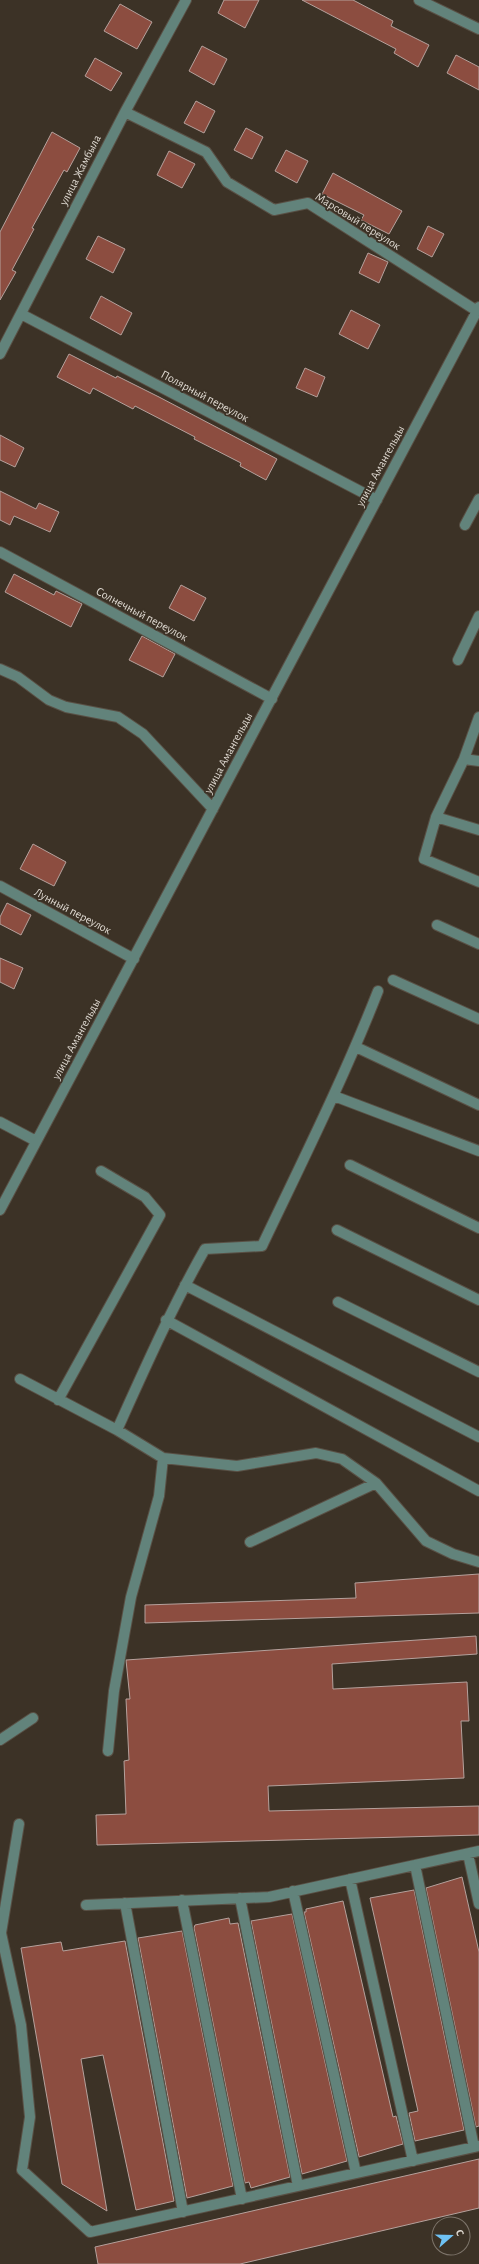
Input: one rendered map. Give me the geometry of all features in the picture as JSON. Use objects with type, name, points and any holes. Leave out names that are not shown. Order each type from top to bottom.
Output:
[{"type":"street","name":"улица Жамбыла","points":[[0,354],[125,112],[186,0]]},
{"type":"street","points":[[419,0],[479,29]]},
{"type":"street","name":"Марсовый переулок","points":[[125,112],[206,152],[226,182],[274,210],[308,203],[478,309]]},
{"type":"street","name":"улица Амангельды","points":[[0,1210],[478,309]]},
{"type":"street","name":"Полярный переулок","points":[[21,314],[377,500]]},
{"type":"street","points":[[465,525],[479,499]]},
{"type":"street","name":"Солнечный переулок","points":[[0,552],[272,699]]},
{"type":"street","points":[[458,660],[479,616]]},
{"type":"street","points":[[0,668],[18,677],[49,700],[66,707],[118,717],[143,734],[213,809]]},
{"type":"street","points":[[479,716],[464,759],[436,817],[424,859],[479,882]]},
{"type":"street","points":[[464,759],[479,761]]},
{"type":"street","points":[[436,817],[479,830]]},
{"type":"street","name":"Лунный переулок","points":[[0,886],[134,958]]},
{"type":"street","points":[[438,924],[479,944]]},
{"type":"street","points":[[393,980],[479,1019]]},
{"type":"street","points":[[117,1430],[166,1320],[183,1293],[185,1285],[206,1249],[262,1246],[334,1096],[348,1060],[356,1047],[378,991]]},
{"type":"street","points":[[356,1047],[479,1105]]},
{"type":"street","points":[[334,1096],[479,1151]]},
{"type":"street","points":[[0,1122],[36,1141]]},
{"type":"street","points":[[350,1165],[479,1228]]},
{"type":"street","points":[[58,1400],[160,1215],[145,1197],[100,1171]]},
{"type":"street","points":[[337,1230],[479,1300]]},
{"type":"street","points":[[185,1285],[479,1437]]},
{"type":"street","points":[[338,1302],[479,1372]]},
{"type":"street","points":[[166,1320],[479,1491]]},
{"type":"street","points":[[20,1379],[117,1430],[163,1458],[237,1466],[316,1452],[342,1459],[376,1483],[426,1541],[453,1554],[479,1562]]},
{"type":"street","points":[[108,1751],[114,1691],[123,1637],[131,1597],[159,1496],[163,1458]]},
{"type":"street","points":[[250,1542],[376,1483]]},
{"type":"street","points":[[0,1740],[33,1718]]},
{"type":"street","points":[[19,1824],[1,1933],[21,2025],[30,2117],[22,2170],[90,2232],[476,2147],[415,1865]]},
{"type":"street","points":[[86,1905],[269,1896],[479,1851]]},
{"type":"street","points":[[468,1854],[479,1904]]},
{"type":"street","points":[[350,1879],[413,2161]]},
{"type":"street","points":[[293,1891],[356,2173]]},
{"type":"street","points":[[240,1898],[298,2186]]},
{"type":"street","points":[[182,1900],[242,2199]]},
{"type":"street","points":[[125,1903],[183,2212]]},
{"type":"building","points":[[224,0],[259,0],[245,28],[218,13]]},
{"type":"building","points":[[302,0],[353,0],[393,21],[391,26],[429,45],[418,67],[394,53],[396,49]]},
{"type":"building","points":[[120,4],[152,22],[137,49],[104,31]]},
{"type":"building","points":[[202,46],[227,59],[214,85],[189,71]]},
{"type":"building","points":[[456,55],[479,67],[479,90],[447,73]]},
{"type":"building","points":[[95,58],[122,73],[111,91],[85,76]]},
{"type":"building","points":[[196,101],[215,111],[204,133],[184,123]]},
{"type":"building","points":[[246,128],[263,137],[252,159],[234,150]]},
{"type":"building","points":[[52,132],[80,148],[67,172],[64,170],[32,228],[34,229],[12,270],[16,272],[0,300],[0,232]]},
{"type":"building","points":[[286,150],[308,161],[297,183],[275,171]]},
{"type":"building","points":[[169,151],[195,164],[182,188],[157,175]]},
{"type":"building","points":[[333,173],[402,211],[389,234],[361,220],[364,215],[322,194]]},
{"type":"building","points":[[428,226],[444,234],[432,257],[417,249]]},
{"type":"building","points":[[98,236],[125,249],[113,273],[86,259]]},
{"type":"building","points":[[368,253],[388,262],[379,283],[359,273]]},
{"type":"building","points":[[101,296],[132,313],[121,335],[90,318]]},
{"type":"building","points":[[351,310],[380,325],[368,349],[339,334]]},
{"type":"building","points":[[69,354],[116,378],[117,376],[159,397],[277,459],[266,480],[240,466],[241,463],[194,439],[195,437],[135,406],[133,409],[93,388],[90,394],[57,377]]},
{"type":"building","points":[[305,368],[325,377],[317,397],[296,388]]},
{"type":"building","points":[[0,435],[24,448],[15,467],[0,460]]},
{"type":"building","points":[[0,491],[36,509],[39,503],[59,512],[50,532],[14,516],[10,525],[0,520]]},
{"type":"building","points":[[14,574],[54,595],[56,591],[82,604],[71,627],[5,592]]},
{"type":"building","points":[[181,585],[206,598],[194,621],[169,608]]},
{"type":"building","points":[[142,636],[175,654],[163,677],[129,660]]},
{"type":"building","points":[[33,844],[66,862],[54,886],[20,869]]},
{"type":"building","points":[[7,903],[31,915],[21,935],[0,924],[0,917]]},
{"type":"building","points":[[0,958],[23,968],[14,989],[0,982]]},
{"type":"building","points":[[479,1574],[479,1613],[145,1623],[145,1605],[356,1598],[355,1583]]},
{"type":"building","points":[[476,1636],[477,1654],[332,1664],[333,1689],[467,1682],[469,1721],[461,1721],[464,1778],[268,1786],[269,1811],[479,1806],[479,1835],[97,1845],[96,1815],[126,1814],[124,1761],[129,1760],[126,1699],[130,1699],[126,1660]]},
{"type":"building","points":[[462,1877],[479,1952],[479,2126],[476,2127],[426,1888]]},
{"type":"building","points":[[414,1890],[464,2130],[415,2141],[409,2113],[418,2111],[370,1898]]},
{"type":"building","points":[[343,1901],[393,2117],[396,2116],[403,2144],[359,2157],[304,1912],[306,1912],[306,1909]]},
{"type":"building","points":[[292,1914],[347,2161],[302,2174],[251,1921]]},
{"type":"building","points":[[229,1918],[230,1924],[238,1923],[290,2177],[251,2188],[249,2182],[245,2183],[194,1928],[195,1925]]},
{"type":"building","points":[[182,1931],[233,2186],[187,2198],[138,1938]]},
{"type":"building","points":[[125,1941],[174,2201],[136,2210],[103,2055],[81,2059],[107,2211],[62,2184],[21,1948],[61,1942],[63,1951]]},
{"type":"building","points":[[479,2159],[479,2208],[445,2216],[431,2216],[431,2219],[240,2264],[98,2264],[95,2247]]}]
